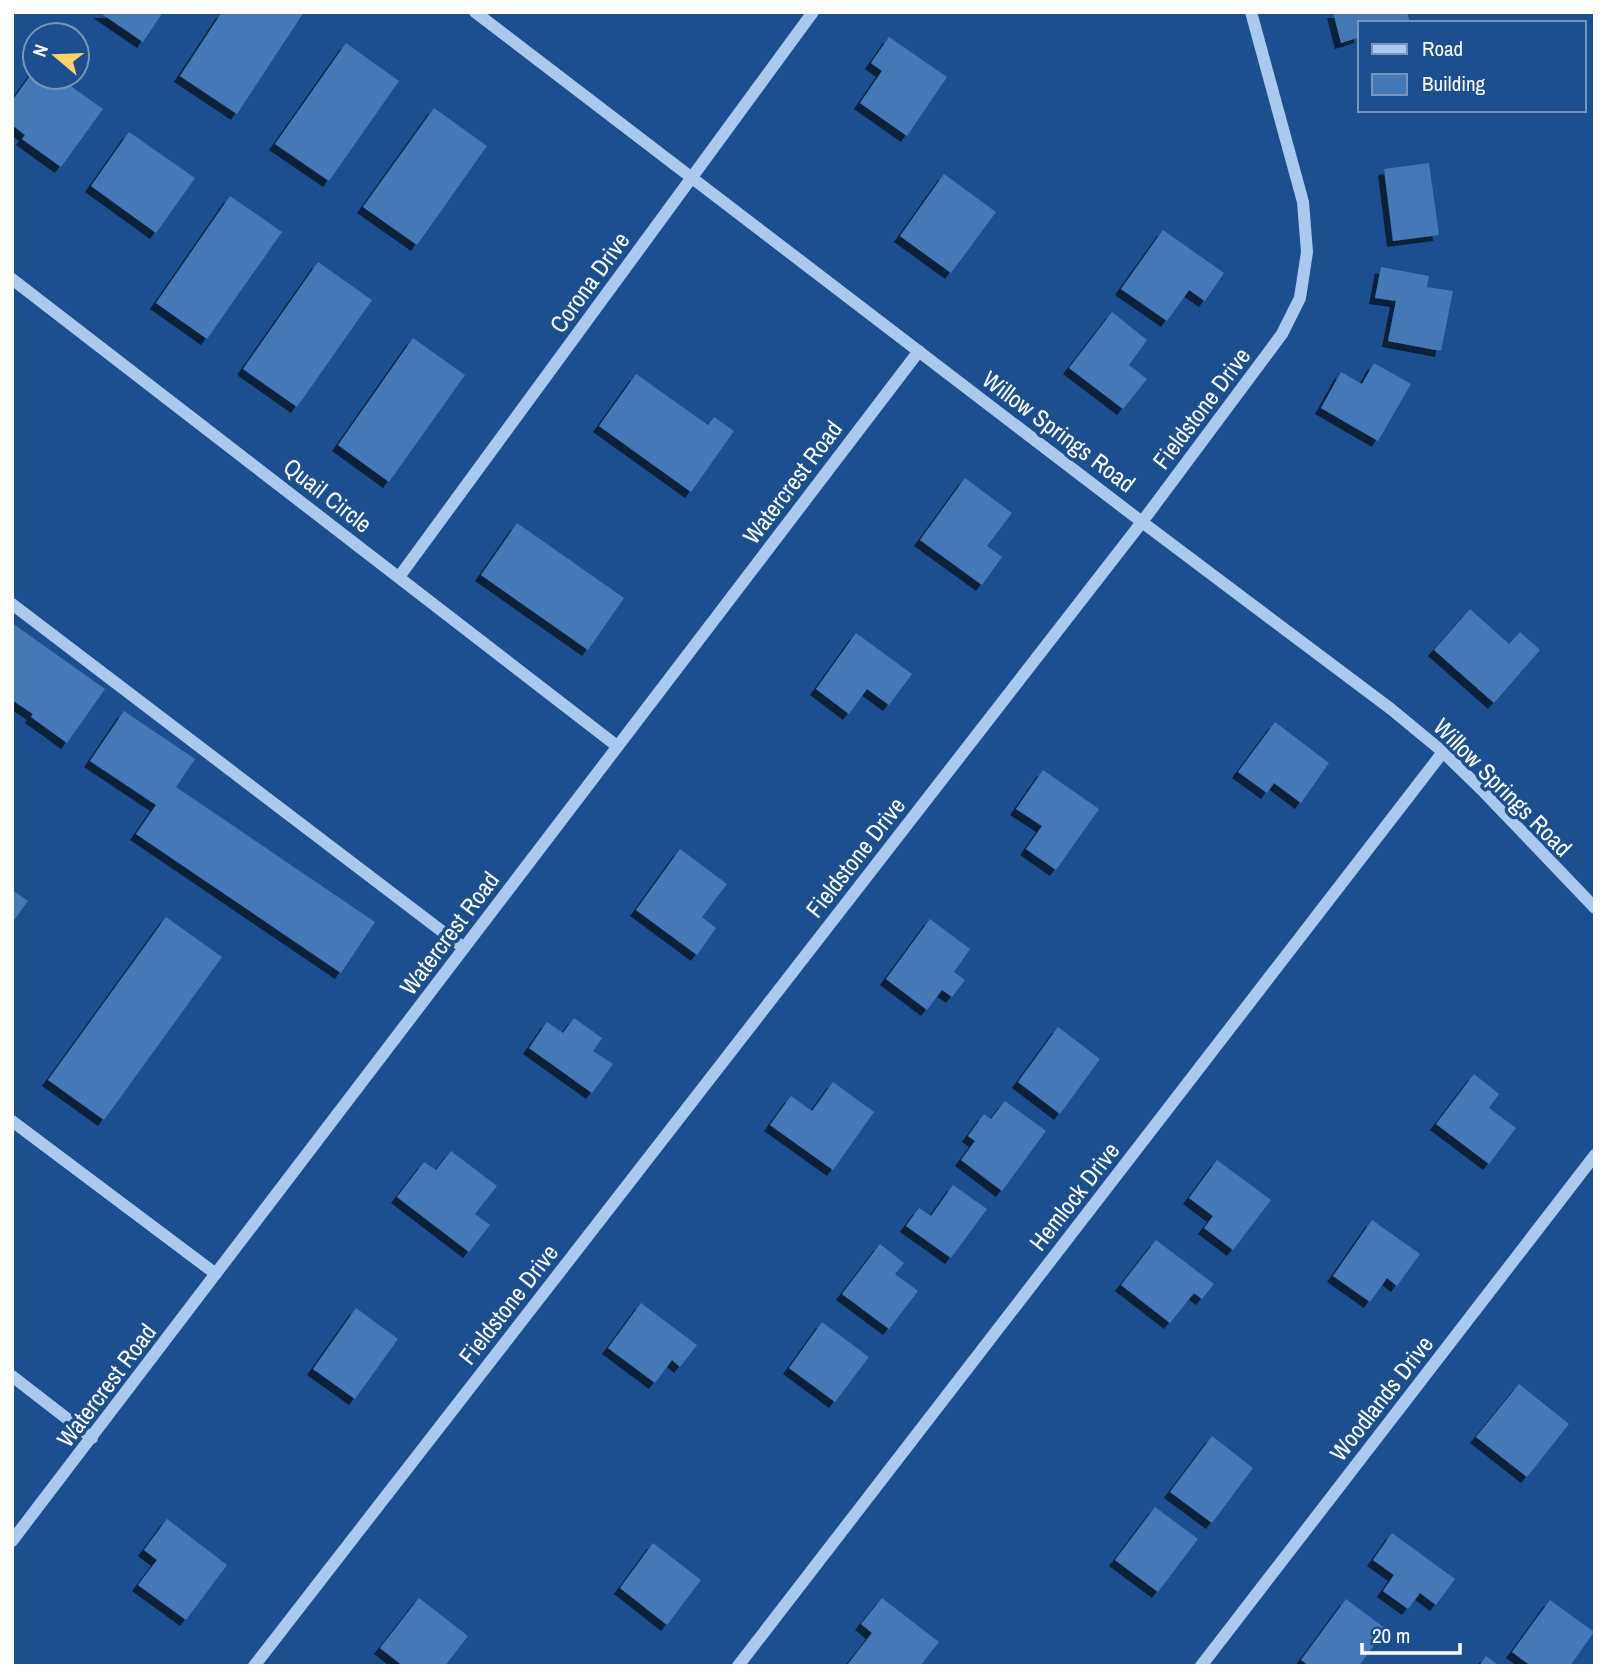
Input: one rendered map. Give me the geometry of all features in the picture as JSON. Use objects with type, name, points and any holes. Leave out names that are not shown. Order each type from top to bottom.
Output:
[{"type":"street","name":"Willow Springs Road","points":[[475,12],[691,179],[1391,709],[1443,752],[1595,908]]},
{"type":"street","name":"Corona Drive","points":[[399,577],[813,12]]},
{"type":"street","name":"Fieldstone Drive","points":[[254,1666],[1142,522],[1282,334],[1300,298],[1307,252],[1303,202],[1251,12]]},
{"type":"street","name":"Quail Circle","points":[[12,279],[617,746]]},
{"type":"street","name":"Watercrest Road","points":[[12,1541],[919,351]]},
{"type":"street","points":[[12,604],[464,948]]},
{"type":"street","name":"Hemlock Drive","points":[[738,1666],[1443,752]]},
{"type":"street","points":[[12,1121],[216,1274]]},
{"type":"street","name":"Woodlands Drive","points":[[1201,1666],[1595,1155]]},
{"type":"street","points":[[12,1376],[92,1438]]},
{"type":"building","points":[[99,12],[163,12],[143,42]]},
{"type":"building","points":[[222,12],[304,12],[237,114],[180,76]]},
{"type":"building","points":[[1333,12],[1407,12],[1409,21],[1358,21],[1358,38],[1341,43]]},
{"type":"building","points":[[889,37],[947,77],[907,136],[860,103],[882,71],[871,63]]},
{"type":"building","points":[[346,43],[399,81],[329,181],[275,144]]},
{"type":"building","points":[[21,88],[21,91],[78,91],[103,109],[61,167],[22,139],[25,135],[12,125],[12,101]]},
{"type":"building","points":[[434,108],[487,146],[417,245],[363,207]]},
{"type":"building","points":[[129,132],[195,178],[156,233],[91,186]]},
{"type":"building","points":[[1429,163],[1439,235],[1393,241],[1384,169]]},
{"type":"building","points":[[944,174],[996,212],[951,273],[900,236]]},
{"type":"building","points":[[230,196],[282,232],[207,339],[156,303]]},
{"type":"building","points":[[1163,230],[1224,273],[1205,301],[1189,290],[1167,321],[1121,289]]},
{"type":"building","points":[[318,262],[372,300],[297,407],[243,369]]},
{"type":"building","points":[[1381,267],[1429,276],[1427,287],[1453,291],[1441,351],[1388,341],[1396,301],[1375,298]]},
{"type":"building","points":[[1112,312],[1147,340],[1129,365],[1147,379],[1123,409],[1069,368]]},
{"type":"building","points":[[413,338],[465,375],[389,482],[338,445]]},
{"type":"building","points":[[1374,363],[1411,384],[1378,441],[1321,408],[1341,372],[1362,384]]},
{"type":"building","points":[[636,374],[708,425],[714,417],[734,431],[691,492],[599,426]]},
{"type":"building","points":[[965,478],[1012,513],[987,546],[1002,557],[982,585],[920,540]]},
{"type":"building","points":[[517,523],[624,598],[588,650],[481,575]]},
{"type":"building","points":[[1470,609],[1509,644],[1520,632],[1540,650],[1494,703],[1434,650]]},
{"type":"building","points":[[12,623],[105,689],[67,743],[12,700]]},
{"type":"building","points":[[856,633],[912,674],[889,705],[867,689],[849,714],[816,689]]},
{"type":"building","points":[[124,711],[195,759],[176,787],[375,922],[341,973],[136,834],[156,805],[90,761]]},
{"type":"building","points":[[1275,722],[1329,763],[1301,803],[1274,783],[1267,793],[1238,772]]},
{"type":"building","points":[[1043,770],[1099,809],[1056,870],[1026,849],[1042,826],[1016,809]]},
{"type":"building","points":[[680,849],[727,884],[702,917],[716,928],[697,955],[636,910]]},
{"type":"building","points":[[12,890],[28,901],[12,923]]},
{"type":"building","points":[[166,917],[222,957],[104,1120],[48,1080]]},
{"type":"building","points":[[930,919],[970,949],[954,972],[965,980],[952,997],[942,990],[927,1010],[886,979]]},
{"type":"building","points":[[574,1018],[602,1038],[593,1051],[613,1064],[592,1093],[529,1048],[547,1022],[563,1033]]},
{"type":"building","points":[[1058,1027],[1100,1059],[1060,1114],[1018,1082]]},
{"type":"building","points":[[1474,1074],[1499,1094],[1489,1108],[1516,1128],[1489,1164],[1436,1124]]},
{"type":"building","points":[[833,1082],[874,1112],[833,1170],[770,1125],[791,1096],[812,1111]]},
{"type":"building","points":[[1005,1101],[1046,1131],[1002,1191],[961,1160],[975,1141],[968,1136],[984,1114],[991,1119]]},
{"type":"building","points":[[451,1151],[497,1186],[475,1214],[490,1225],[469,1252],[397,1197],[424,1162],[436,1170]]},
{"type":"building","points":[[1217,1160],[1271,1200],[1233,1250],[1204,1228],[1213,1216],[1189,1198]]},
{"type":"building","points":[[953,1185],[987,1209],[951,1258],[906,1226],[919,1208],[931,1216]]},
{"type":"building","points":[[1372,1220],[1420,1254],[1397,1286],[1387,1278],[1370,1302],[1333,1276]]},
{"type":"building","points":[[1156,1240],[1214,1284],[1202,1299],[1194,1293],[1170,1323],[1121,1285]]},
{"type":"building","points":[[880,1244],[904,1263],[895,1274],[918,1291],[889,1329],[842,1294]]},
{"type":"building","points":[[641,1303],[697,1345],[680,1367],[672,1360],[655,1383],[608,1348]]},
{"type":"building","points":[[356,1308],[398,1339],[355,1399],[313,1369]]},
{"type":"building","points":[[822,1322],[869,1357],[835,1402],[789,1368]]},
{"type":"building","points":[[1519,1384],[1569,1424],[1527,1477],[1476,1437]]},
{"type":"building","points":[[1212,1436],[1253,1468],[1212,1523],[1170,1492]]},
{"type":"building","points":[[1155,1507],[1198,1539],[1158,1592],[1115,1560]]},
{"type":"building","points":[[167,1519],[227,1565],[186,1620],[138,1585],[157,1560],[144,1550]]},
{"type":"building","points":[[1392,1533],[1455,1579],[1436,1605],[1420,1593],[1408,1609],[1383,1591],[1394,1575],[1373,1560]]},
{"type":"building","points":[[653,1543],[701,1580],[667,1625],[620,1588]]},
{"type":"building","points":[[419,1598],[468,1636],[445,1666],[403,1666],[380,1648]]},
{"type":"building","points":[[882,1598],[939,1642],[920,1666],[848,1664],[872,1633],[861,1624]]},
{"type":"building","points":[[1346,1599],[1386,1629],[1359,1666],[1309,1666],[1301,1660]]},
{"type":"building","points":[[1550,1600],[1594,1632],[1570,1666],[1531,1666],[1512,1652]]},
{"type":"building","points":[[1486,1656],[1500,1666],[1479,1666]]}]
